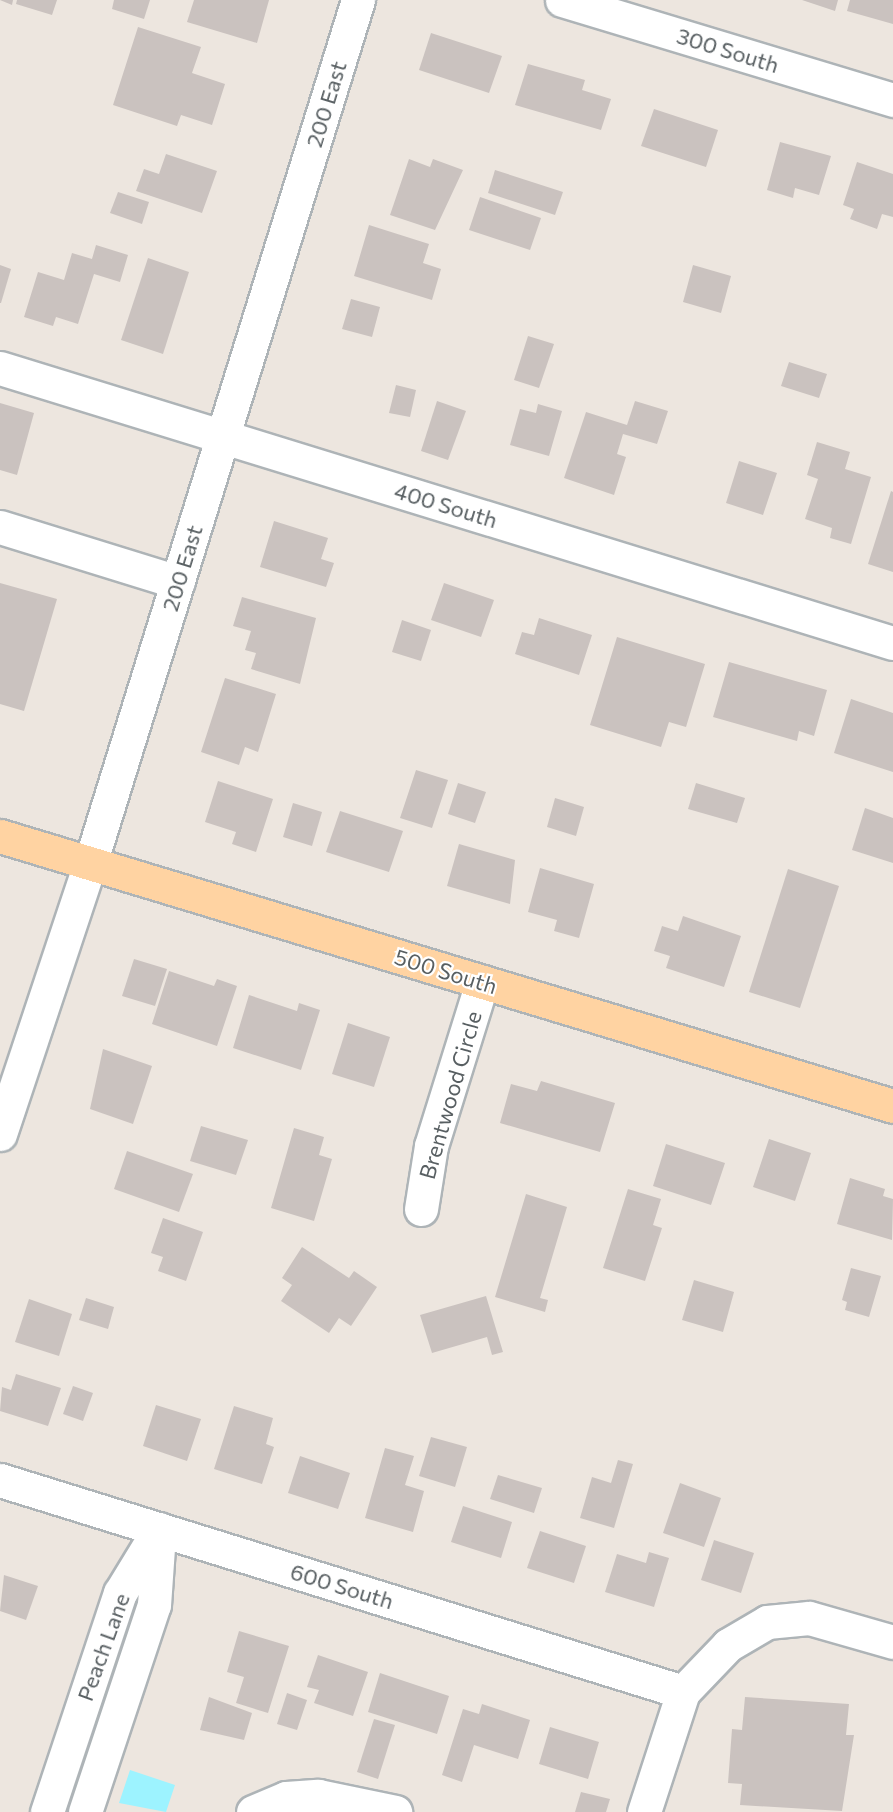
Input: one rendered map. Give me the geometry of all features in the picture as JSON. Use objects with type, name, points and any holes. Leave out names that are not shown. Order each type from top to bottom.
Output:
[{"type":"main road","name":"500 South","points":[[0,837],[893,1106]]},
{"type":"street","name":"200 East","points":[[0,1134],[90,864],[358,0]]},
{"type":"street","name":"300 South","points":[[562,0],[893,100]]},
{"type":"street","name":"400 South","points":[[0,368],[893,643]]},
{"type":"street","points":[[0,527],[178,582]]},
{"type":"street","name":"Brentwood Circle","points":[[421,1209],[431,1146],[482,982]]},
{"type":"street","name":"600 South","points":[[0,1480],[683,1692]]},
{"type":"street","name":"Peach Lane","points":[[46,1812],[120,1593],[159,1529]]},
{"type":"street","name":"Peach Lane","points":[[85,1812],[154,1605],[159,1529]]},
{"type":"street","points":[[644,1812],[683,1692],[728,1645],[767,1622],[809,1618],[893,1642]]},
{"type":"street","points":[[253,1812],[286,1798],[318,1796],[396,1812]]},
{"type":"water","points":[[130,1770],[175,1785],[166,1812],[119,1803]]},
{"type":"building","points":[[0,0],[13,0],[12,5]]},
{"type":"building","points":[[17,0],[57,0],[52,15],[16,4]]},
{"type":"building","points":[[114,0],[150,0],[144,19],[112,9]]},
{"type":"building","points":[[194,0],[269,0],[257,43],[187,22]]},
{"type":"building","points":[[802,0],[838,0],[835,11]]},
{"type":"building","points":[[850,0],[893,0],[893,24],[847,11]]},
{"type":"building","points":[[138,27],[201,47],[192,73],[225,84],[212,125],[181,115],[177,126],[113,105]]},
{"type":"building","points":[[431,33],[502,56],[489,93],[419,70]]},
{"type":"building","points":[[528,64],[585,80],[582,90],[611,99],[601,130],[515,105]]},
{"type":"building","points":[[654,109],[718,130],[706,167],[641,146]]},
{"type":"building","points":[[780,142],[831,156],[819,195],[795,188],[793,198],[767,190]]},
{"type":"building","points":[[166,154],[217,171],[202,213],[136,191],[144,169],[159,174]]},
{"type":"building","points":[[409,159],[430,167],[433,159],[463,170],[435,230],[390,215]]},
{"type":"building","points":[[857,162],[893,174],[893,217],[882,214],[877,229],[850,219],[854,209],[843,205]]},
{"type":"building","points":[[495,170],[563,192],[555,215],[488,193]]},
{"type":"building","points":[[118,192],[149,202],[142,224],[110,213]]},
{"type":"building","points":[[480,197],[541,218],[530,250],[469,230]]},
{"type":"building","points":[[369,225],[429,244],[423,263],[441,269],[432,300],[354,276]]},
{"type":"building","points":[[96,245],[128,255],[120,282],[94,274],[78,324],[56,317],[53,326],[24,317],[38,272],[64,280],[72,253],[92,259]]},
{"type":"building","points":[[148,258],[189,272],[163,354],[121,340]]},
{"type":"building","points":[[0,265],[11,269],[1,303],[0,303]]},
{"type":"building","points":[[693,265],[731,276],[721,313],[683,302]]},
{"type":"building","points":[[351,299],[380,307],[372,337],[342,329]]},
{"type":"building","points":[[528,336],[554,344],[539,388],[514,380]]},
{"type":"building","points":[[789,362],[827,374],[819,398],[781,386]]},
{"type":"building","points":[[396,385],[416,390],[410,417],[389,413]]},
{"type":"building","points":[[437,401],[466,411],[448,460],[421,451]]},
{"type":"building","points":[[635,401],[668,411],[657,444],[623,434],[617,454],[626,457],[614,495],[564,478],[586,412],[627,425]]},
{"type":"building","points":[[0,403],[34,413],[17,475],[0,470]]},
{"type":"building","points":[[538,404],[562,411],[549,456],[510,445],[520,409],[536,413]]},
{"type":"building","points":[[817,442],[850,452],[845,469],[871,477],[851,544],[830,538],[832,528],[805,519],[818,479],[807,475]]},
{"type":"building","points":[[739,461],[777,473],[763,515],[726,503]]},
{"type":"building","points":[[891,491],[893,492],[893,572],[868,564]]},
{"type":"building","points":[[274,521],[328,538],[321,559],[334,563],[326,587],[260,567]]},
{"type":"building","points":[[0,583],[57,599],[24,711],[0,704]]},
{"type":"building","points":[[444,583],[494,600],[481,637],[431,620]]},
{"type":"building","points":[[242,597],[316,618],[300,684],[251,669],[256,653],[245,650],[251,631],[233,626]]},
{"type":"building","points":[[539,618],[592,635],[579,675],[515,654],[522,632],[534,635]]},
{"type":"building","points":[[402,620],[431,630],[421,661],[392,652]]},
{"type":"building","points":[[617,637],[705,664],[686,727],[669,722],[661,747],[590,725]]},
{"type":"building","points":[[729,662],[827,690],[814,736],[799,731],[797,741],[713,717]]},
{"type":"building","points":[[225,678],[276,694],[258,752],[245,747],[239,765],[201,752]]},
{"type":"building","points":[[851,699],[893,713],[893,772],[834,753]]},
{"type":"building","points":[[416,770],[448,780],[432,828],[400,818]]},
{"type":"building","points":[[218,781],[273,799],[256,852],[232,844],[236,832],[205,822]]},
{"type":"building","points":[[458,783],[486,792],[475,823],[448,814]]},
{"type":"building","points":[[696,783],[745,798],[737,823],[688,809]]},
{"type":"building","points":[[555,798],[584,807],[576,836],[547,827]]},
{"type":"building","points":[[293,803],[322,812],[312,846],[283,837]]},
{"type":"building","points":[[865,808],[893,818],[893,863],[852,850]]},
{"type":"building","points":[[340,811],[403,831],[389,872],[326,852]]},
{"type":"building","points":[[459,844],[515,860],[510,904],[447,886]]},
{"type":"building","points":[[540,868],[594,884],[579,938],[554,931],[557,920],[528,912]]},
{"type":"building","points":[[788,869],[839,886],[800,1008],[749,992]]},
{"type":"building","points":[[683,916],[741,936],[724,987],[666,968],[670,956],[654,951],[662,926],[678,931]]},
{"type":"building","points":[[134,959],[167,969],[155,1006],[122,996]]},
{"type":"building","points":[[169,971],[214,986],[217,979],[237,986],[217,1046],[152,1024]]},
{"type":"building","points":[[249,995],[297,1011],[299,1003],[320,1010],[301,1070],[233,1048]]},
{"type":"building","points":[[348,1023],[390,1037],[374,1087],[332,1074]]},
{"type":"building","points":[[103,1049],[152,1066],[133,1124],[90,1109]]},
{"type":"building","points":[[541,1081],[615,1103],[600,1152],[500,1123],[511,1084],[537,1091]]},
{"type":"building","points":[[201,1126],[248,1140],[236,1175],[190,1161]]},
{"type":"building","points":[[294,1128],[324,1137],[319,1155],[332,1159],[314,1221],[271,1208]]},
{"type":"building","points":[[769,1139],[811,1153],[795,1201],[753,1187]]},
{"type":"building","points":[[666,1144],[725,1163],[711,1205],[653,1186]]},
{"type":"building","points":[[127,1151],[193,1174],[179,1212],[114,1189]]},
{"type":"building","points":[[850,1178],[885,1189],[883,1196],[893,1199],[892,1240],[837,1224]]},
{"type":"building","points":[[628,1189],[661,1199],[653,1225],[662,1228],[645,1281],[603,1268]]},
{"type":"building","points":[[526,1194],[567,1207],[540,1298],[548,1300],[545,1312],[495,1297]]},
{"type":"building","points":[[163,1218],[203,1232],[186,1281],[158,1271],[163,1257],[151,1253]]},
{"type":"building","points":[[302,1247],[349,1278],[354,1271],[377,1287],[351,1326],[339,1318],[329,1333],[281,1301],[292,1285],[282,1278]]},
{"type":"building","points":[[851,1268],[881,1276],[869,1317],[845,1310],[847,1302],[842,1300]]},
{"type":"building","points":[[694,1280],[734,1292],[723,1332],[682,1320]]},
{"type":"building","points":[[486,1296],[503,1352],[492,1355],[487,1337],[432,1353],[420,1315]]},
{"type":"building","points":[[86,1298],[114,1307],[108,1329],[79,1320]]},
{"type":"building","points":[[29,1299],[72,1314],[59,1356],[15,1342]]},
{"type":"building","points":[[16,1374],[61,1388],[48,1426],[0,1411],[2,1387],[11,1390]]},
{"type":"building","points":[[73,1386],[93,1393],[83,1421],[63,1414]]},
{"type":"building","points":[[156,1405],[201,1419],[187,1461],[143,1446]]},
{"type":"building","points":[[234,1406],[273,1418],[266,1444],[274,1447],[262,1484],[214,1469]]},
{"type":"building","points":[[431,1437],[467,1447],[455,1487],[419,1476]]},
{"type":"building","points":[[385,1448],[414,1456],[405,1485],[424,1491],[413,1532],[365,1518]]},
{"type":"building","points":[[300,1456],[350,1473],[338,1509],[288,1493]]},
{"type":"building","points":[[618,1460],[633,1464],[614,1528],[580,1518],[592,1477],[611,1483]]},
{"type":"building","points":[[498,1475],[542,1488],[534,1513],[490,1499]]},
{"type":"building","points":[[680,1483],[721,1498],[704,1547],[663,1533]]},
{"type":"building","points":[[463,1506],[512,1522],[501,1558],[451,1542]]},
{"type":"building","points":[[540,1531],[586,1546],[574,1583],[527,1568]]},
{"type":"building","points":[[714,1540],[754,1553],[741,1593],[701,1580]]},
{"type":"building","points":[[649,1552],[669,1558],[654,1607],[605,1592],[617,1554],[646,1563]]},
{"type":"building","points":[[4,1575],[38,1586],[26,1620],[0,1611]]},
{"type":"building","points":[[239,1631],[289,1646],[268,1713],[236,1703],[244,1677],[227,1672]]},
{"type":"building","points":[[318,1655],[368,1672],[353,1716],[314,1703],[319,1690],[307,1687]]},
{"type":"building","points":[[380,1673],[449,1696],[437,1734],[368,1712]]},
{"type":"building","points":[[287,1693],[307,1700],[297,1730],[277,1724]]},
{"type":"building","points":[[209,1697],[252,1713],[244,1740],[200,1730]]},
{"type":"building","points":[[745,1697],[849,1704],[846,1735],[854,1735],[842,1811],[740,1805],[742,1784],[728,1783],[732,1729],[742,1730]]},
{"type":"building","points":[[482,1704],[530,1720],[518,1759],[474,1745],[462,1782],[442,1775],[463,1709],[479,1714]]},
{"type":"building","points":[[374,1719],[395,1725],[378,1779],[357,1772]]},
{"type":"building","points":[[550,1727],[599,1742],[588,1779],[539,1764]]},
{"type":"building","points":[[581,1792],[610,1799],[606,1812],[575,1812]]}]
